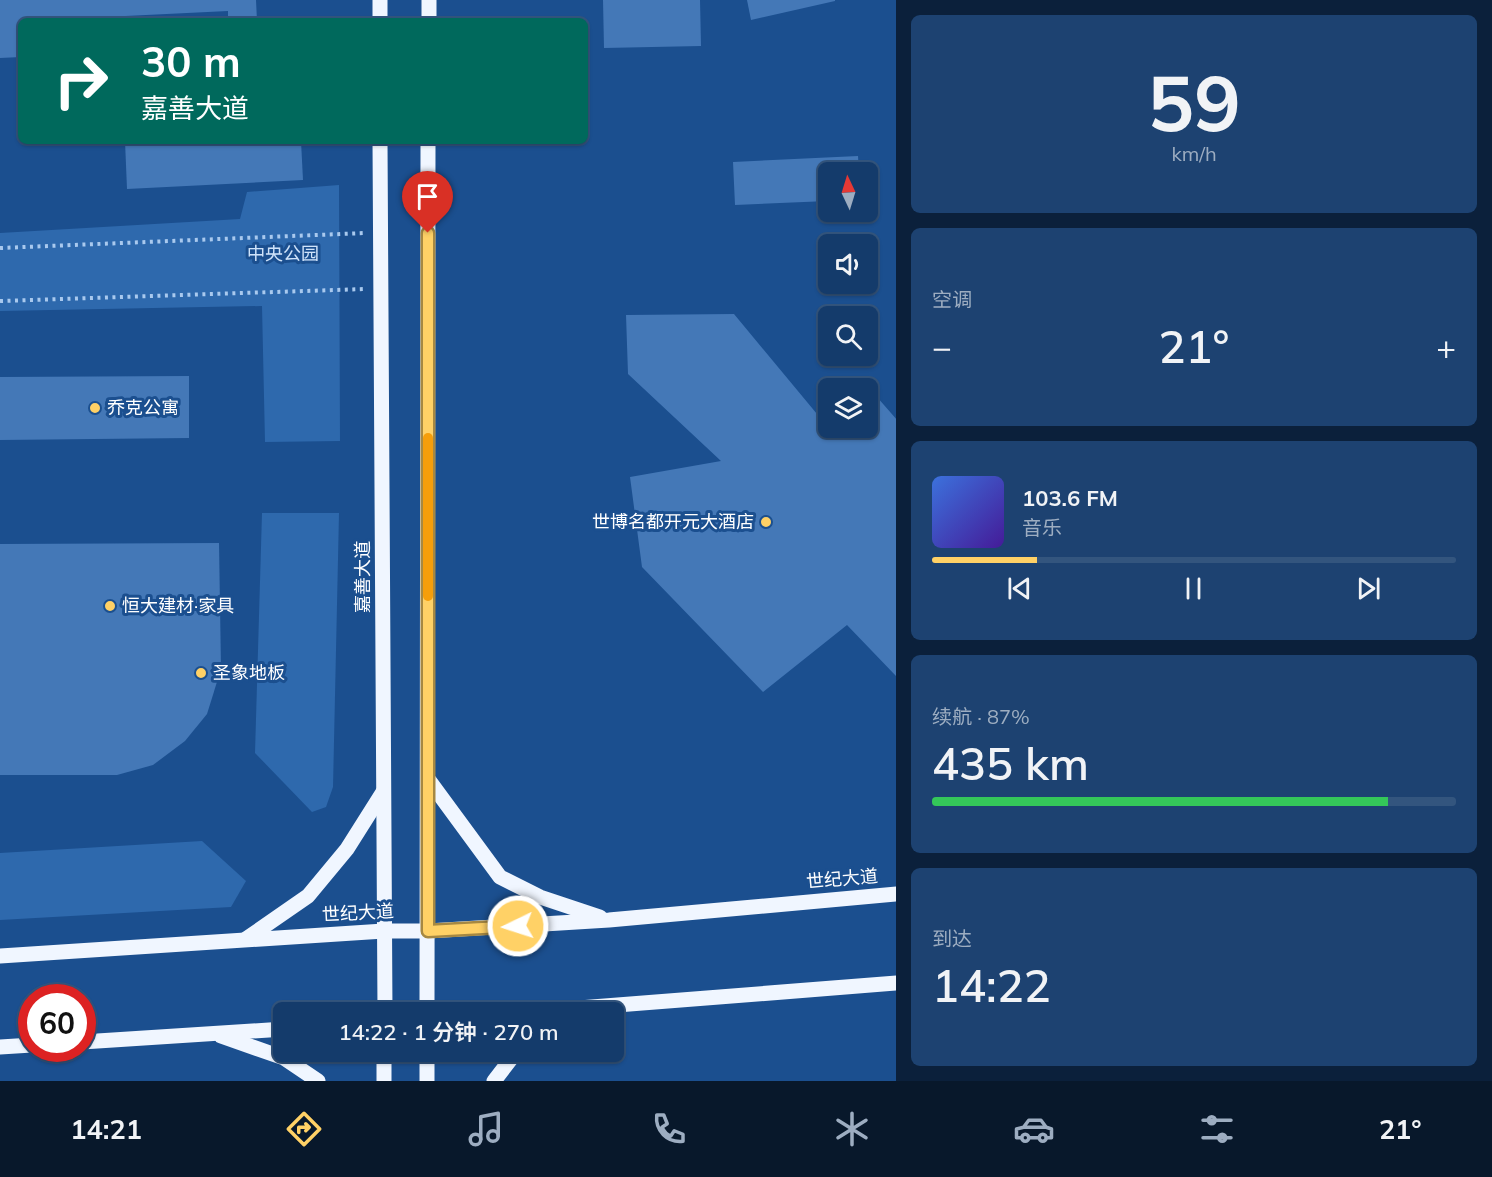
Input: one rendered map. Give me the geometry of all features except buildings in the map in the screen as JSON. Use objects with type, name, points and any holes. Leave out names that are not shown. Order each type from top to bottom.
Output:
[{"type":"main road","points":[[380,0],[380,18]]},
{"type":"main road","points":[[429,0],[429,18]]},
{"type":"main road","name":"嘉善大道","points":[[380,144],[385,1002]]},
{"type":"main road","points":[[427,1002],[429,144]]},
{"type":"main road","points":[[428,779],[500,878],[540,897],[609,920]]},
{"type":"main road","points":[[245,940],[308,896],[347,849],[383,792]]},
{"type":"main road","name":"世纪大道","points":[[0,956],[384,930],[428,931],[609,920],[896,894]]},
{"type":"main road","points":[[624,1007],[896,983]]},
{"type":"main road","points":[[96,1041],[273,1030]]},
{"type":"main road","points":[[212,1034],[284,1058],[318,1081]]},
{"type":"main road","points":[[0,1047],[18,1046]]},
{"type":"main road","points":[[384,1062],[384,1081]]},
{"type":"main road","points":[[427,1062],[427,1081]]},
{"type":"main road","points":[[494,1081],[509,1062]]},
{"type":"path","points":[[0,248],[381,232]]},
{"type":"path","points":[[0,301],[381,289]]},
{"type":"green space","name":"中央公园","points":[[339,185],[340,441],[265,442],[262,306],[0,311],[0,233],[240,219],[247,192]]},
{"type":"green space","points":[[262,513],[339,513],[333,787],[326,807],[312,812],[255,753]]},
{"type":"green space","points":[[202,841],[246,881],[231,907],[0,920],[0,853]]},
{"type":"slow traffic","points":[[428,438],[428,596]]},
{"type":"place","name":"乔克公寓","points":[[95,408]]},
{"type":"place","name":"世博名都开元大酒店","points":[[766,522]]},
{"type":"place","name":"恒大建材·家具","points":[[110,606]]},
{"type":"place","name":"圣象地板","points":[[201,673]]},
{"type":"route","points":[[428,233],[428,931],[518,926]]}]
